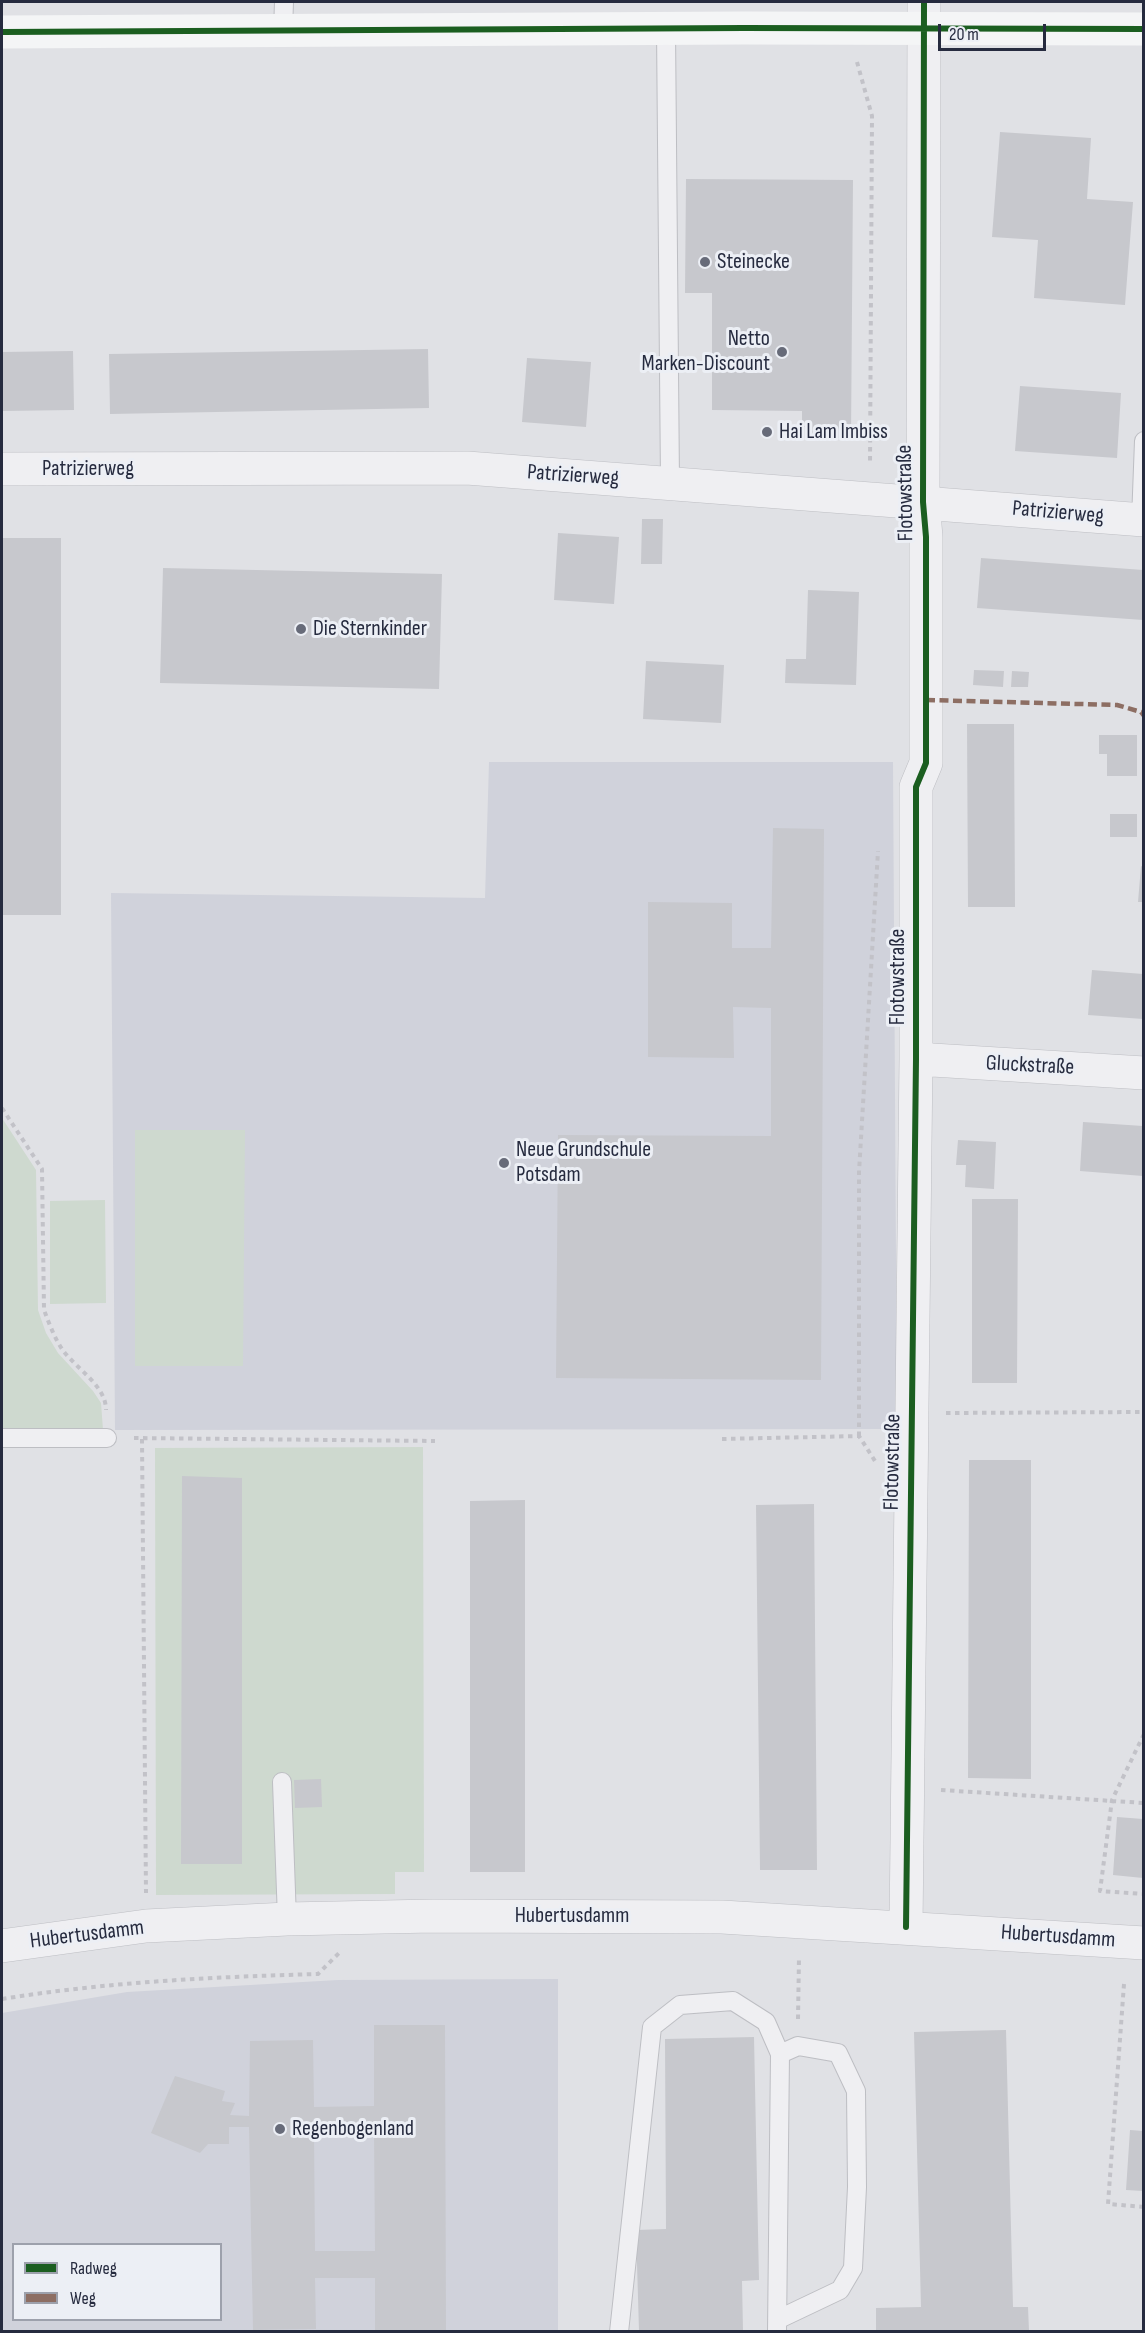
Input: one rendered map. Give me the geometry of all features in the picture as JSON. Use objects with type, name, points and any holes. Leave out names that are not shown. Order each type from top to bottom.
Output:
[{"type":"street","points":[[2,32],[283,16],[666,29],[855,28],[924,15],[1143,29]]},
{"type":"street","name":"Flotowstraße","points":[[906,1927],[916,1059],[916,787],[926,763],[926,537],[923,502],[924,15]]},
{"type":"street","name":"Patrizierweg","points":[[2,469],[467,468],[1142,520]]},
{"type":"street","name":"Gluckstraße","points":[[916,1059],[1143,1073]]},
{"type":"street","name":"Hubertusdamm","points":[[2,1946],[146,1926],[287,1919],[433,1916],[722,1917],[1143,1943]]},
{"type":"lane","points":[[666,29],[670,483]]},
{"type":"lane","points":[[1142,520],[1143,441]]},
{"type":"lane","points":[[2,1438],[107,1438]]},
{"type":"lane","points":[[282,1782],[287,1919]]},
{"type":"lane","points":[[619,2331],[652,2027],[681,2005],[734,2001],[766,2022],[780,2054],[778,2325],[840,2290],[853,2268],[857,2187],[856,2091],[838,2053],[798,2046],[780,2054]]},
{"type":"path","points":[[855,28],[857,64],[872,116],[870,498]]},
{"type":"path","points":[[878,849],[859,1172],[859,1436],[887,1480],[911,1480]]},
{"type":"path","points":[[2,1108],[42,1169],[44,1310],[62,1350],[100,1389],[106,1401],[107,1438]]},
{"type":"path","points":[[912,1413],[1143,1412]]},
{"type":"path","points":[[722,1439],[859,1436]]},
{"type":"path","points":[[146,1926],[142,1438],[435,1441]]},
{"type":"path","points":[[1143,1734],[1112,1800],[1100,1891],[1143,1894]]},
{"type":"path","points":[[908,1789],[1143,1803]]},
{"type":"path","points":[[798,2046],[798,1980],[802,1921]]},
{"type":"path","points":[[2,1999],[59,1990],[205,1977],[318,1974],[341,1951]]},
{"type":"path","points":[[1124,1984],[1108,2204],[1143,2207]]},
{"type":"shaded area","name":"Neue Grundschule Potsdam","points":[[489,762],[893,762],[897,1429],[115,1430],[111,893],[485,898]]},
{"type":"shaded area","points":[[2,1118],[36,1170],[38,1310],[46,1333],[58,1353],[101,1403],[103,1430],[2,1430]]},
{"type":"shaded area","points":[[135,1130],[245,1130],[243,1366],[135,1366]]},
{"type":"shaded area","points":[[105,1200],[106,1303],[50,1304],[50,1201]]},
{"type":"shaded area","points":[[423,1447],[424,1872],[395,1872],[395,1894],[156,1895],[155,1448]]},
{"type":"shaded area","name":"Regenbogenland","points":[[558,1979],[558,2331],[2,2332],[2,2013],[127,1992],[338,1980]]},
{"type":"building","points":[[1000,132],[1091,138],[1087,199],[1133,202],[1125,305],[1034,298],[1038,240],[992,237]]},
{"type":"building","name":"Netto Marken-Discount","points":[[686,179],[853,180],[851,438],[802,438],[802,411],[712,410],[712,293],[685,293]]},
{"type":"building","points":[[428,349],[429,408],[110,414],[109,354]]},
{"type":"building","points":[[73,351],[74,410],[2,411],[2,352]]},
{"type":"building","points":[[527,358],[591,362],[586,427],[522,422]]},
{"type":"building","points":[[1020,386],[1121,393],[1117,458],[1015,451]]},
{"type":"building","points":[[642,519],[663,519],[662,564],[641,564]]},
{"type":"building","points":[[558,533],[619,537],[614,604],[554,600]]},
{"type":"building","points":[[2,538],[61,538],[61,915],[2,915]]},
{"type":"building","points":[[981,558],[1143,570],[1143,620],[977,608]]},
{"type":"building","name":"Die Sternkinder","points":[[163,568],[442,574],[439,689],[160,683]]},
{"type":"building","points":[[808,590],[859,592],[856,685],[785,683],[786,659],[806,659]]},
{"type":"building","points":[[646,661],[724,665],[721,723],[643,719]]},
{"type":"building","points":[[974,670],[1004,671],[1003,687],[973,685]]},
{"type":"building","points":[[1012,671],[1029,672],[1028,687],[1011,687]]},
{"type":"building","points":[[967,724],[1014,724],[1015,907],[968,907]]},
{"type":"building","points":[[1099,735],[1137,735],[1137,776],[1107,776],[1107,754],[1099,754]]},
{"type":"building","points":[[1110,814],[1137,814],[1137,837],[1110,837]]},
{"type":"building","points":[[773,828],[824,829],[821,1380],[556,1378],[558,1135],[771,1136],[771,1008],[733,1007],[734,1058],[648,1057],[648,902],[732,903],[732,948],[771,948]]},
{"type":"building","points":[[1141,866],[1143,867],[1143,902],[1138,902]]},
{"type":"building","points":[[1092,970],[1143,974],[1143,1019],[1088,1015]]},
{"type":"building","points":[[1083,1122],[1143,1126],[1143,1176],[1080,1171]]},
{"type":"building","points":[[958,1140],[996,1142],[994,1189],[965,1187],[966,1165],[956,1165]]},
{"type":"building","points":[[972,1199],[1018,1199],[1017,1383],[972,1383]]},
{"type":"building","points":[[969,1460],[1031,1460],[1031,1779],[968,1778]]},
{"type":"building","points":[[182,1476],[242,1478],[242,1864],[181,1864]]},
{"type":"building","points":[[525,1500],[525,1872],[470,1872],[470,1501]]},
{"type":"building","points":[[814,1504],[817,1870],[760,1870],[756,1505]]},
{"type":"building","points":[[321,1779],[322,1807],[295,1808],[294,1780]]},
{"type":"building","points":[[1117,1817],[1143,1819],[1143,1878],[1113,1875]]},
{"type":"building","points":[[374,2025],[445,2025],[446,2331],[375,2331],[375,2278],[315,2278],[316,2329],[253,2330],[249,2127],[229,2127],[229,2144],[208,2144],[200,2153],[151,2133],[175,2076],[225,2091],[222,2101],[235,2103],[230,2115],[249,2116],[250,2041],[313,2040],[314,2107],[374,2106]],"holes":[[[374,2130],[375,2251],[315,2251],[314,2131]]]},
{"type":"building","points":[[1006,2030],[1013,2307],[1028,2307],[1029,2331],[876,2331],[876,2308],[921,2307],[914,2032]]},
{"type":"building","points":[[754,2037],[759,2280],[742,2281],[743,2331],[639,2331],[636,2230],[666,2229],[665,2039]]},
{"type":"building","points":[[1130,2130],[1143,2131],[1143,2191],[1126,2190]]},
{"type":"marked path","points":[[926,700],[1117,705],[1141,712],[1144,716]]},
{"type":"cycle path","points":[[906,1927],[916,1059],[916,787],[926,763],[926,537],[923,502],[924,2]]},
{"type":"cycle path","points":[[2,32],[744,28],[1144,29]]},
{"type":"place","name":"Steinecke","points":[[705,262]]},
{"type":"place","name":"Netto Marken-Discount","points":[[782,352]]},
{"type":"place","name":"Hai Lam Imbiss","points":[[767,432]]},
{"type":"place","name":"Die Sternkinder","points":[[301,629]]},
{"type":"place","name":"Neue Grundschule Potsdam","points":[[504,1163]]},
{"type":"place","name":"Regenbogenland","points":[[280,2129]]}]
